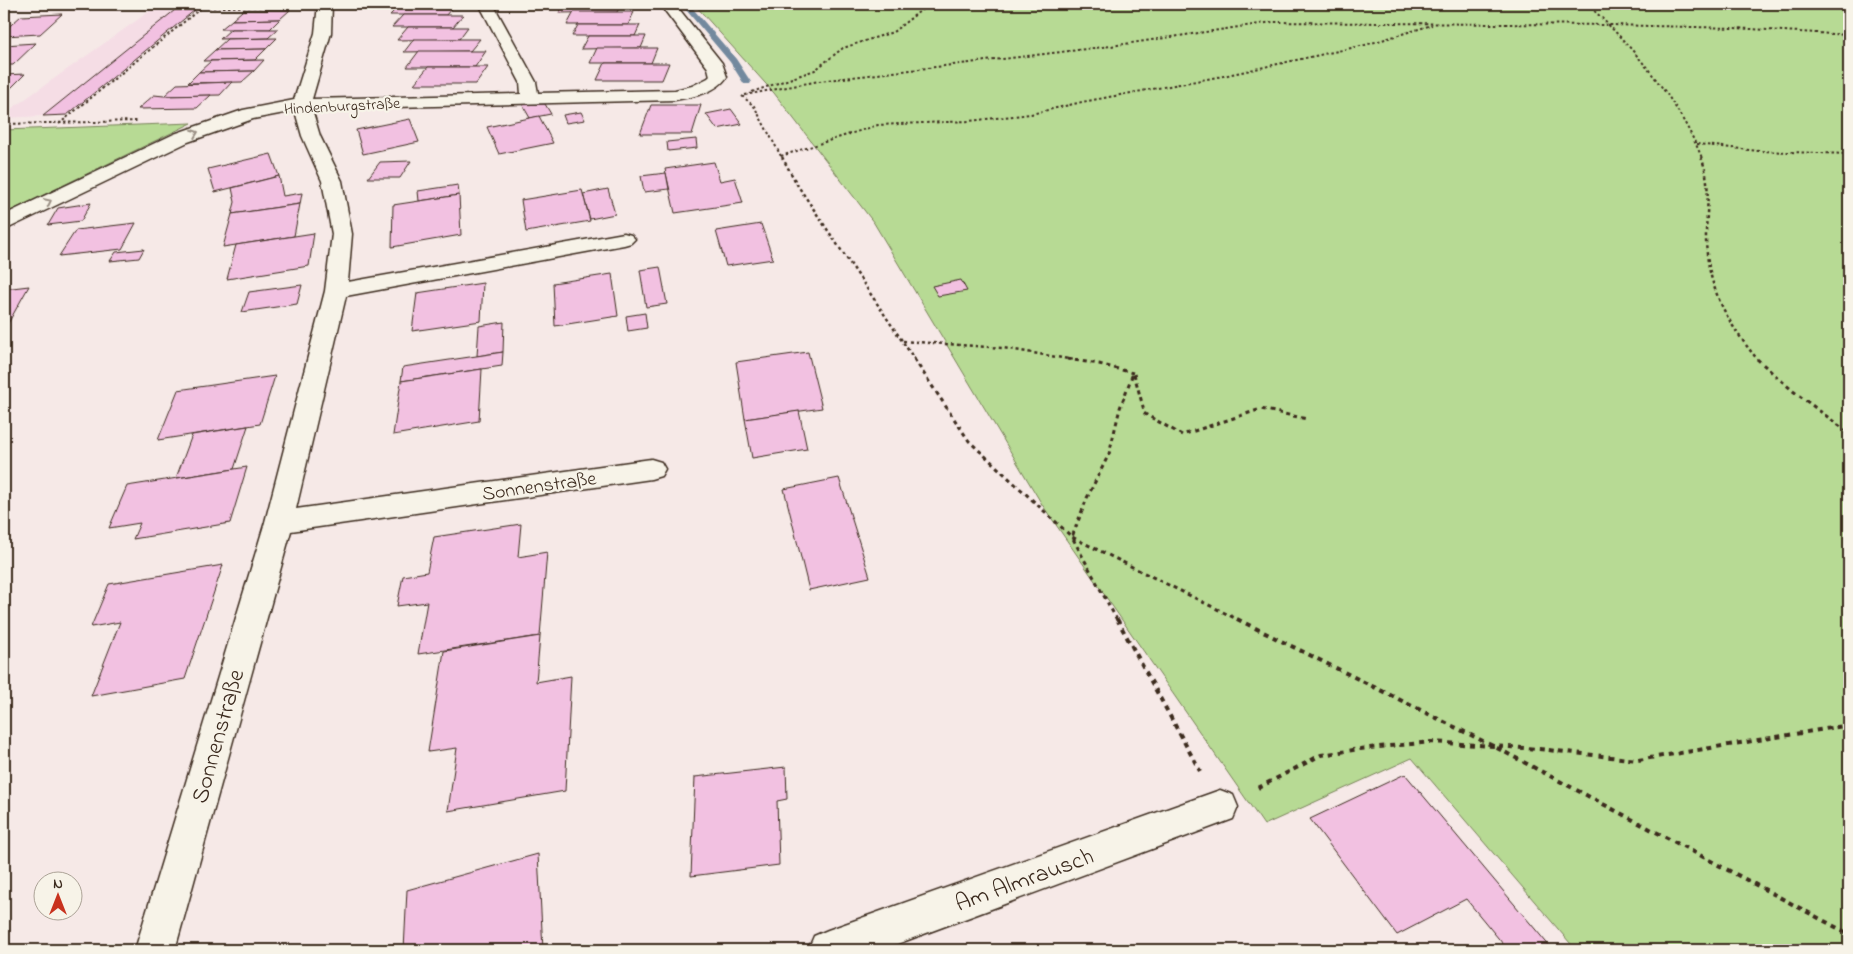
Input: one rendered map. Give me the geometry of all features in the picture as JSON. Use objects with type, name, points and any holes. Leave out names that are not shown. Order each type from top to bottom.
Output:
[{"type":"street","points":[[302,104],[323,33],[325,4]]},
{"type":"street","points":[[486,4],[528,82],[530,98]]},
{"type":"street","name":"Hindenburgstraße","points":[[4,223],[182,138],[249,114],[302,104],[675,95],[703,88],[719,77],[716,66],[667,4]]},
{"type":"street","name":"Sonnenstraße","points":[[155,950],[279,522],[336,291],[342,234],[332,180],[311,136],[302,104]]},
{"type":"street","points":[[336,291],[624,239]]},
{"type":"street","name":"Sonnenstraße","points":[[279,522],[652,469]]},
{"type":"street","name":"Am Almrausch","points":[[828,950],[1220,807]]},
{"type":"path","points":[[159,4],[152,8],[295,6]]},
{"type":"path","points":[[742,96],[815,70],[843,48],[893,32],[929,4]]},
{"type":"path","points":[[1587,4],[1611,25],[1638,55],[1685,122],[1696,144],[1708,183],[1706,227],[1709,271],[1719,303],[1741,340],[1785,386],[1849,433]]},
{"type":"path","points":[[169,11],[173,8]]},
{"type":"path","points":[[59,124],[201,8]]},
{"type":"path","points":[[742,96],[818,81],[1110,46],[1273,22],[1611,25],[1734,28],[1849,35]]},
{"type":"path","points":[[781,156],[878,125],[969,121],[1032,114],[1082,102],[1223,76],[1356,47],[1437,23]]},
{"type":"path","points":[[742,96],[754,106],[798,186],[969,441],[1072,538],[1497,748],[1849,934]]},
{"type":"path","points":[[4,124],[144,121]]},
{"type":"path","points":[[1696,144],[1758,151],[1849,154]]},
{"type":"path","points":[[902,341],[1003,348],[1099,364],[1134,373]]},
{"type":"path","points":[[1134,373],[1145,414],[1182,434],[1261,409],[1307,419]]},
{"type":"path","points":[[1134,373],[1120,408],[1110,454],[1086,498],[1072,538],[1220,807],[1321,755],[1431,742],[1638,760],[1849,725]]},
{"type":"shaded area","points":[[175,10],[43,116],[4,118],[4,114],[150,11]]},
{"type":"green space","points":[[694,4],[1849,4],[1849,950],[1576,950],[1412,758],[1264,825],[1043,506],[874,223],[774,93]]},
{"type":"green space","points":[[192,123],[4,214],[4,130]]},
{"type":"building","points":[[401,4],[455,4],[446,15],[390,15]]},
{"type":"building","points":[[564,4],[621,4],[617,12],[559,13]]},
{"type":"building","points":[[175,10],[195,10],[67,115],[43,116]]},
{"type":"building","points":[[243,10],[290,10],[280,19],[232,20]]},
{"type":"building","points":[[574,12],[634,12],[628,25],[567,25]]},
{"type":"building","points":[[62,14],[40,34],[4,36],[4,31],[21,16]]},
{"type":"building","points":[[403,15],[463,15],[453,27],[392,27]]},
{"type":"building","points":[[280,19],[270,29],[221,29],[232,20]]},
{"type":"building","points":[[578,25],[640,25],[635,36],[572,36]]},
{"type":"building","points":[[408,27],[468,27],[459,39],[397,40]]},
{"type":"building","points":[[231,29],[278,29],[268,38],[220,39]]},
{"type":"building","points":[[588,36],[646,36],[641,48],[581,49]]},
{"type":"building","points":[[277,38],[266,49],[215,50],[227,39]]},
{"type":"building","points":[[414,39],[480,39],[470,51],[404,52]]},
{"type":"building","points":[[36,43],[13,65],[4,65],[4,45]]},
{"type":"building","points":[[597,48],[657,48],[651,63],[590,63]]},
{"type":"building","points":[[266,49],[255,60],[203,61],[215,50]]},
{"type":"building","points":[[419,51],[486,51],[475,67],[407,67]]},
{"type":"building","points":[[264,60],[254,71],[199,72],[211,61]]},
{"type":"building","points":[[605,63],[669,63],[662,80],[597,80]]},
{"type":"building","points":[[428,67],[488,67],[476,84],[414,84]]},
{"type":"building","points":[[254,71],[242,82],[188,83],[199,72]]},
{"type":"building","points":[[25,74],[4,95],[4,75]]},
{"type":"building","points":[[232,82],[220,95],[164,96],[177,84]]},
{"type":"building","points":[[154,95],[211,95],[197,108],[138,109]]},
{"type":"building","points":[[522,104],[545,104],[551,114],[530,118]]},
{"type":"building","points":[[651,105],[701,105],[692,134],[640,134]]},
{"type":"building","points":[[731,109],[742,124],[717,129],[706,114]]},
{"type":"building","points":[[581,112],[585,120],[566,123],[563,115]]},
{"type":"building","points":[[539,116],[553,143],[499,154],[487,127]]},
{"type":"building","points":[[410,119],[419,142],[363,154],[356,130]]},
{"type":"building","points":[[696,139],[697,148],[668,151],[667,142]]},
{"type":"building","points":[[271,154],[279,176],[215,192],[208,169]]},
{"type":"building","points":[[411,161],[400,178],[368,178],[380,162]]},
{"type":"building","points":[[714,162],[720,181],[735,178],[743,203],[675,213],[665,169]]},
{"type":"building","points":[[666,173],[669,189],[644,192],[641,176]]},
{"type":"building","points":[[279,176],[283,196],[302,193],[300,204],[232,214],[235,202],[232,188]]},
{"type":"building","points":[[458,185],[459,195],[419,201],[418,191]]},
{"type":"building","points":[[608,189],[615,214],[590,219],[583,194]]},
{"type":"building","points":[[582,190],[590,221],[526,232],[521,200]]},
{"type":"building","points":[[459,195],[461,235],[392,247],[393,205]]},
{"type":"building","points":[[91,203],[81,221],[48,225],[58,208]]},
{"type":"building","points":[[300,204],[294,236],[223,247],[232,214]]},
{"type":"building","points":[[136,223],[122,249],[59,256],[76,230]]},
{"type":"building","points":[[761,224],[773,259],[726,266],[716,231]]},
{"type":"building","points":[[314,233],[309,266],[227,279],[236,245]]},
{"type":"building","points":[[144,249],[139,258],[110,261],[116,252]]},
{"type":"building","points":[[660,267],[667,304],[646,307],[640,270]]},
{"type":"building","points":[[612,274],[618,316],[555,326],[553,283]]},
{"type":"building","points":[[961,280],[967,291],[938,296],[932,286]]},
{"type":"building","points":[[483,283],[481,321],[412,331],[417,293]]},
{"type":"building","points":[[302,285],[297,304],[242,312],[249,292]]},
{"type":"building","points":[[29,286],[6,327],[4,327],[4,289]]},
{"type":"building","points":[[645,313],[647,328],[628,331],[626,316]]},
{"type":"building","points":[[504,322],[503,352],[477,356],[479,326]]},
{"type":"building","points":[[503,352],[502,366],[401,381],[403,367]]},
{"type":"building","points":[[808,352],[822,408],[745,419],[736,362]]},
{"type":"building","points":[[482,369],[479,421],[393,435],[401,381]]},
{"type":"building","points":[[275,376],[260,424],[158,440],[178,390]]},
{"type":"building","points":[[799,411],[807,449],[752,458],[745,419]]},
{"type":"building","points":[[248,426],[234,469],[176,478],[192,435]]},
{"type":"building","points":[[247,467],[230,523],[133,539],[140,523],[109,528],[127,486]]},
{"type":"building","points":[[839,478],[870,577],[809,590],[784,489]]},
{"type":"building","points":[[521,524],[518,557],[547,552],[540,636],[418,654],[427,602],[397,606],[403,576],[427,572],[434,537]]},
{"type":"building","points":[[223,565],[185,679],[91,696],[120,622],[91,627],[109,584]]},
{"type":"building","points":[[540,636],[536,682],[571,676],[565,791],[448,811],[457,748],[428,752],[444,651]]},
{"type":"building","points":[[786,767],[787,799],[777,801],[779,865],[691,876],[695,777]]},
{"type":"building","points":[[1405,774],[1551,948],[1547,950],[1508,950],[1466,899],[1397,935],[1310,819]]},
{"type":"building","points":[[538,854],[543,950],[404,950],[407,890]]},
{"type":"waterway","points":[[685,4],[733,61],[747,82]]}]
